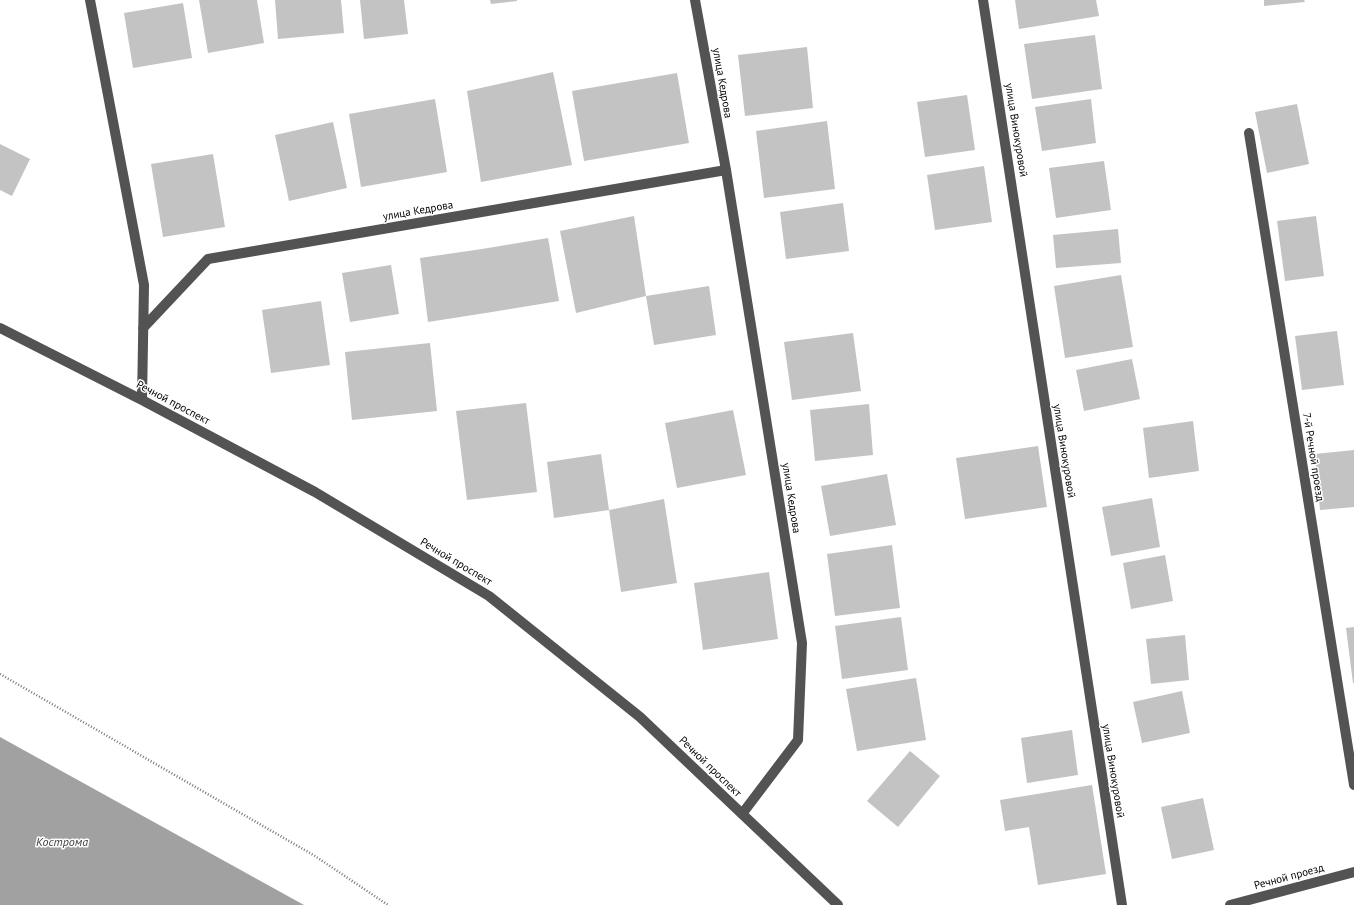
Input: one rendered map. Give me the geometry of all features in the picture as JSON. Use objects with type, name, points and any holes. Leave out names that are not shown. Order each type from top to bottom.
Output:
[{"type":"street","points":[[90,0],[144,285],[142,400]]},
{"type":"street","name":"улица Кедрова","points":[[695,0],[726,170],[802,643],[798,740],[742,814]]},
{"type":"street","name":"улица Винокуровой","points":[[984,0],[1122,905]]},
{"type":"street","name":"7-й Речной проезд","points":[[1249,133],[1354,785]]},
{"type":"street","name":"улица Кедрова","points":[[143,328],[208,260],[726,170]]},
{"type":"street","name":"Речной проспект","points":[[0,328],[142,400],[315,492],[489,596],[640,717],[838,905]]},
{"type":"street","name":"Речной проезд","points":[[1230,905],[1354,872]]},
{"type":"path","points":[[0,674],[315,856],[388,905]]},
{"type":"water","name":"Кострома","points":[[0,737],[304,905],[0,905]]},
{"type":"building","points":[[199,0],[257,0],[264,43],[208,53]]},
{"type":"building","points":[[275,0],[341,0],[344,33],[278,39]]},
{"type":"building","points":[[360,0],[404,0],[408,34],[364,39]]},
{"type":"building","points":[[490,0],[517,0],[517,1],[491,4]]},
{"type":"building","points":[[1015,0],[1096,0],[1099,16],[1019,29]]},
{"type":"building","points":[[1264,0],[1304,0],[1305,2],[1264,6]]},
{"type":"building","points":[[183,3],[192,58],[133,68],[124,13]]},
{"type":"building","points":[[1095,35],[1102,89],[1032,99],[1024,44]]},
{"type":"building","points":[[807,47],[813,108],[745,116],[738,55]]},
{"type":"building","points":[[553,72],[572,165],[481,182],[467,91]]},
{"type":"building","points":[[677,73],[689,143],[584,161],[572,91]]},
{"type":"building","points":[[967,95],[975,150],[925,157],[917,102]]},
{"type":"building","points":[[435,99],[447,172],[361,187],[349,114]]},
{"type":"building","points":[[1091,99],[1096,143],[1042,151],[1035,107]]},
{"type":"building","points":[[1297,104],[1309,164],[1267,173],[1255,112]]},
{"type":"building","points":[[827,121],[835,189],[764,198],[756,131]]},
{"type":"building","points":[[333,122],[347,188],[289,201],[275,135]]},
{"type":"building","points":[[0,144],[30,159],[12,196],[0,190]]},
{"type":"building","points":[[213,154],[225,227],[163,237],[151,164]]},
{"type":"building","points":[[1104,161],[1111,210],[1056,218],[1049,168]]},
{"type":"building","points":[[984,166],[992,222],[935,230],[927,175]]},
{"type":"building","points":[[843,203],[849,251],[786,259],[780,212]]},
{"type":"building","points":[[634,216],[646,296],[576,313],[560,231]]},
{"type":"building","points":[[1316,216],[1324,276],[1285,281],[1277,221]]},
{"type":"building","points":[[1118,229],[1121,263],[1056,268],[1053,235]]},
{"type":"building","points":[[548,238],[559,301],[428,322],[420,258]]},
{"type":"building","points":[[391,265],[399,314],[350,322],[342,273]]},
{"type":"building","points":[[1121,275],[1133,347],[1065,358],[1054,286]]},
{"type":"building","points":[[709,286],[716,335],[654,345],[646,296]]},
{"type":"building","points":[[321,301],[330,365],[271,373],[262,310]]},
{"type":"building","points":[[1337,331],[1344,385],[1302,390],[1295,336]]},
{"type":"building","points":[[853,333],[861,391],[792,400],[784,342]]},
{"type":"building","points":[[430,343],[437,411],[352,420],[345,352]]},
{"type":"building","points":[[1132,359],[1140,399],[1084,411],[1076,370]]},
{"type":"building","points":[[526,403],[537,492],[467,500],[456,411]]},
{"type":"building","points":[[869,404],[873,455],[815,461],[810,410]]},
{"type":"building","points":[[733,410],[746,475],[677,488],[665,423]]},
{"type":"building","points":[[1193,421],[1199,471],[1149,478],[1143,428]]},
{"type":"building","points":[[1038,446],[1047,507],[965,519],[956,458]]},
{"type":"building","points":[[1354,450],[1354,507],[1320,510],[1315,454]]},
{"type":"building","points":[[601,454],[609,510],[554,518],[547,462]]},
{"type":"building","points":[[887,474],[896,525],[830,536],[821,486]]},
{"type":"building","points":[[1152,498],[1160,547],[1111,556],[1102,507]]},
{"type":"building","points":[[664,499],[677,583],[621,592],[609,510]]},
{"type":"building","points":[[892,545],[900,608],[835,616],[827,554]]},
{"type":"building","points":[[1165,555],[1173,601],[1131,609],[1123,563]]},
{"type":"building","points":[[769,572],[778,639],[703,650],[694,583]]},
{"type":"building","points":[[901,617],[908,670],[842,679],[835,626]]},
{"type":"building","points":[[1354,627],[1354,683],[1353,683],[1346,628]]},
{"type":"building","points":[[1185,635],[1189,680],[1151,684],[1146,639]]},
{"type":"building","points":[[916,678],[926,740],[857,751],[846,689]]},
{"type":"building","points":[[1182,691],[1190,733],[1142,743],[1133,702]]},
{"type":"building","points":[[1072,730],[1078,775],[1027,783],[1021,738]]},
{"type":"building","points":[[910,751],[940,776],[898,827],[867,801]]},
{"type":"building","points":[[1092,785],[1106,874],[1038,885],[1029,827],[1005,831],[1000,800]]},
{"type":"building","points":[[1203,798],[1214,850],[1172,859],[1161,807]]}]
